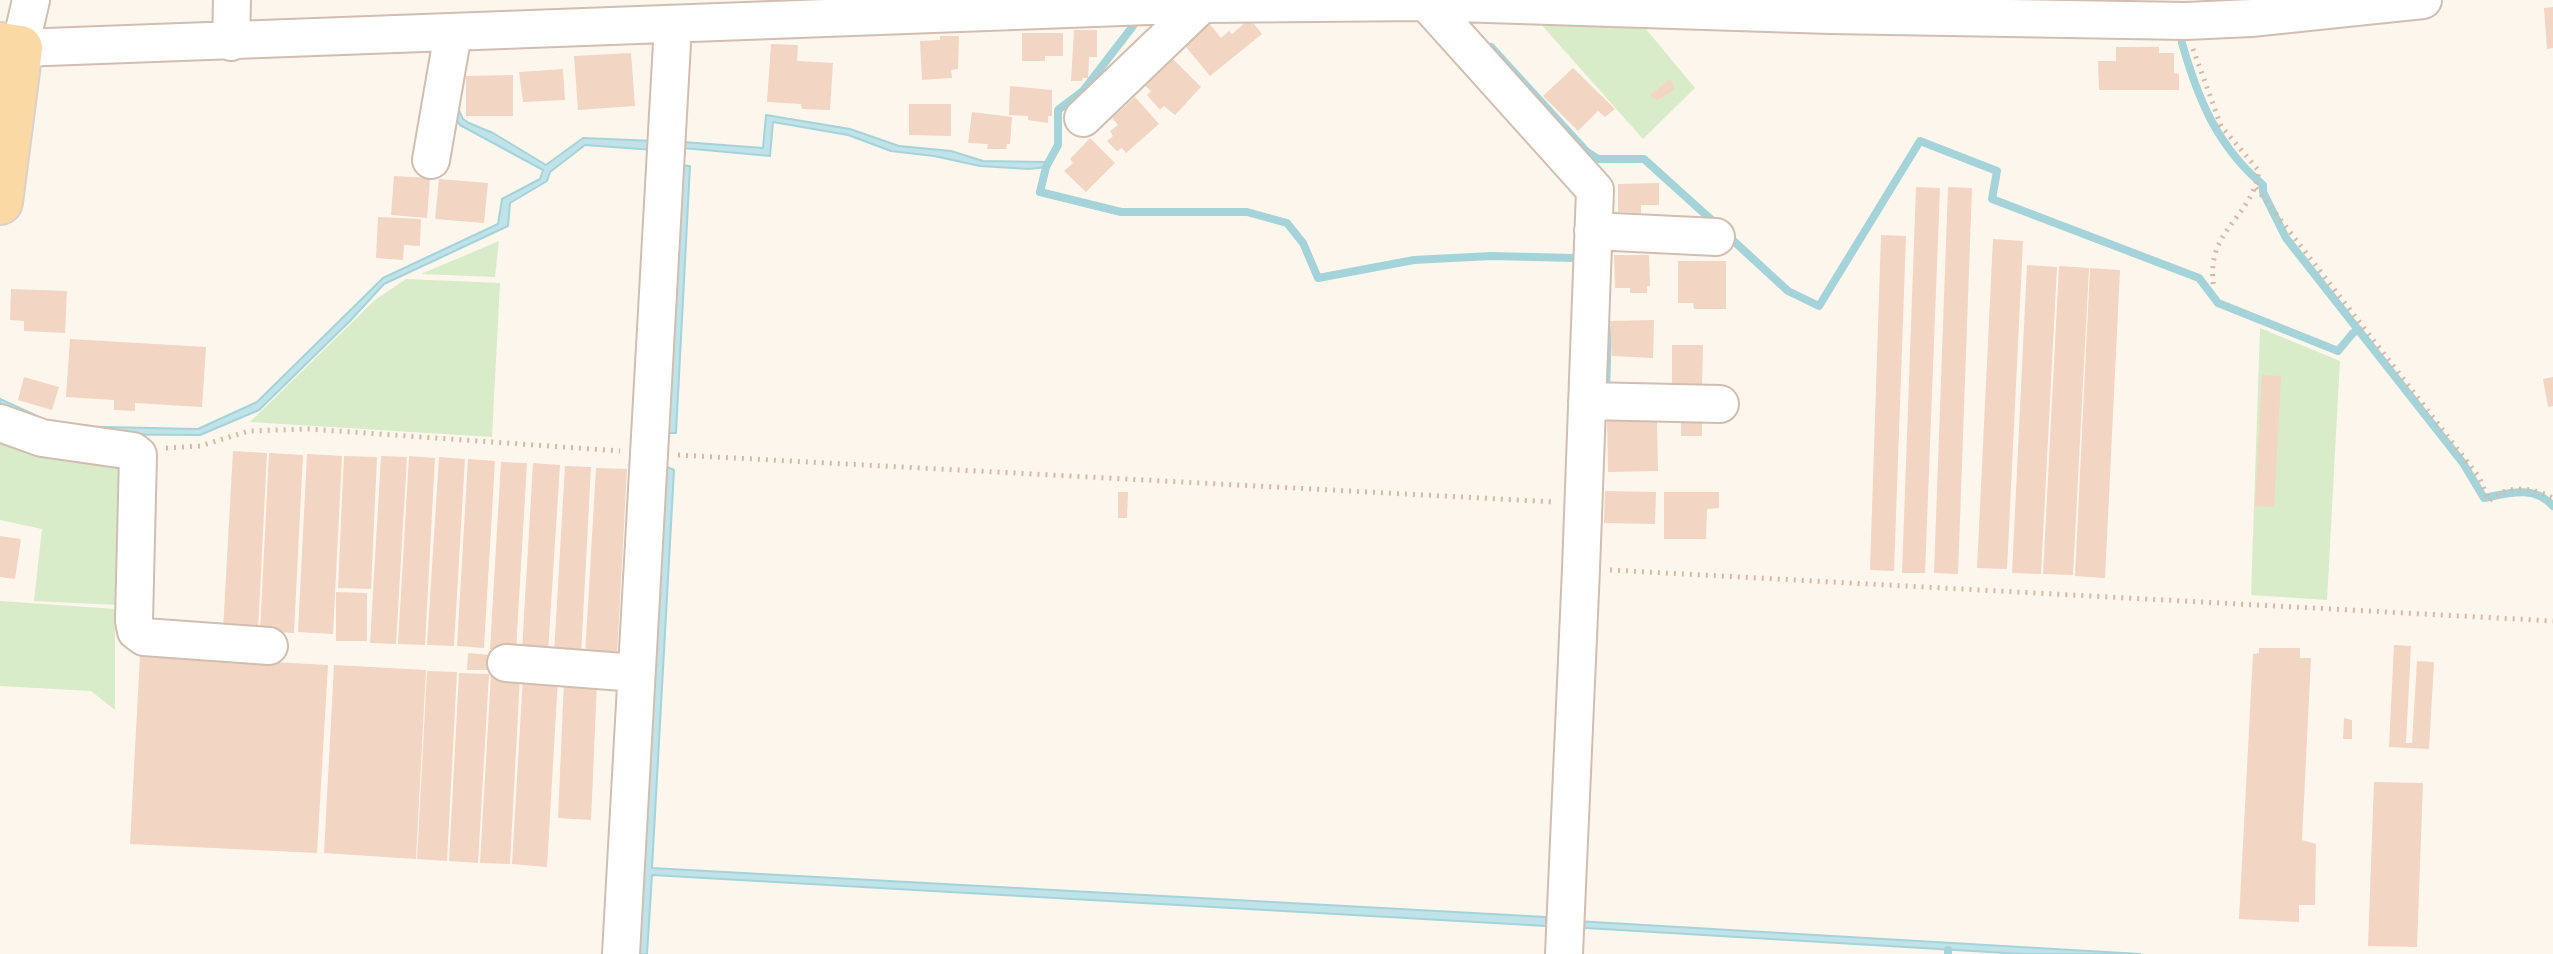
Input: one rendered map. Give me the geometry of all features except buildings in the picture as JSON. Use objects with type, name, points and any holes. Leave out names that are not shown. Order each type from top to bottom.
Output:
[{"type":"main road","points":[[0,202],[10,46]]},
{"type":"street","points":[[31,0],[10,46],[231,42],[453,33],[763,11],[1426,2],[1961,9],[2186,21],[2251,18],[2423,0]]},
{"type":"street","points":[[231,42],[232,0]]},
{"type":"street","points":[[1426,2],[1595,190],[1564,954]]},
{"type":"street","points":[[1083,118],[1202,4]]},
{"type":"street","points":[[621,954],[649,453],[659,17]]},
{"type":"street","points":[[431,160],[453,33]]},
{"type":"street","points":[[1593,231],[1716,237]]},
{"type":"street","points":[[1587,401],[1720,404]]},
{"type":"street","points":[[0,423],[42,438],[133,451],[138,455],[136,631],[144,637],[269,646]]},
{"type":"street","points":[[506,663],[636,673]]},
{"type":"path","points":[[2186,21],[2191,44],[2221,126],[2259,171],[2256,188],[2217,245],[2211,268],[2214,289]]},
{"type":"path","points":[[2256,188],[2479,477],[2489,501],[2500,492],[2518,489],[2537,490],[2553,498]]},
{"type":"path","points":[[133,451],[200,446],[249,431],[308,429],[649,453],[1583,503]]},
{"type":"path","points":[[1581,569],[2553,621]]},
{"type":"green space","points":[[1539,22],[1646,29],[1695,88],[1643,139]]},
{"type":"green space","points":[[499,241],[495,277],[421,274]]},
{"type":"green space","points":[[406,279],[500,283],[492,437],[250,422],[375,300]]},
{"type":"green space","points":[[2260,328],[2340,361],[2327,600],[2251,595]]},
{"type":"green space","points":[[0,441],[46,458],[123,462],[117,605],[34,601],[42,529],[0,520]]},
{"type":"green space","points":[[0,601],[115,609],[115,710],[91,691],[0,686]]},
{"type":"water","points":[[455,102],[463,119],[546,165],[583,138],[655,141],[654,150],[585,145],[550,172],[547,181],[510,203],[508,226],[384,284],[259,410],[200,435],[58,434],[0,407],[0,399],[59,426],[198,429],[257,402],[383,278],[498,224],[502,199],[540,179],[543,170],[460,125],[453,115]]},
{"type":"water","points":[[766,115],[850,129],[899,146],[951,151],[983,161],[1048,162],[1046,167],[1029,169],[980,166],[891,151],[848,135],[773,122],[770,156],[683,148],[683,142],[763,148]]},
{"type":"water","points":[[681,165],[690,166],[676,433],[666,433]]},
{"type":"water","points":[[667,467],[674,470],[652,868],[1546,917],[1546,926],[652,875],[647,954],[638,954]]},
{"type":"water","points":[[1576,921],[2140,954],[2023,954],[1586,928],[1576,926]]},
{"type":"waterway","points":[[1133,26],[1083,91],[1058,110],[1058,145],[1046,167],[1040,192],[1121,212],[1247,212],[1287,223],[1303,243],[1318,278],[1414,260],[1491,256],[1575,258]]},
{"type":"waterway","points":[[2182,43],[2211,120],[2233,154],[2263,185],[2263,192],[2286,238],[2463,463],[2484,498],[2521,492],[2538,495],[2553,506]]},
{"type":"waterway","points":[[1491,47],[1586,151],[1598,159],[1644,159],[1716,224]]},
{"type":"waterway","points":[[1726,234],[1788,291],[1819,306],[1920,141],[1997,171],[1992,199],[2199,278],[2218,303],[2338,351],[2359,330]]},
{"type":"waterway","points":[[1606,392],[1608,330]]}]
